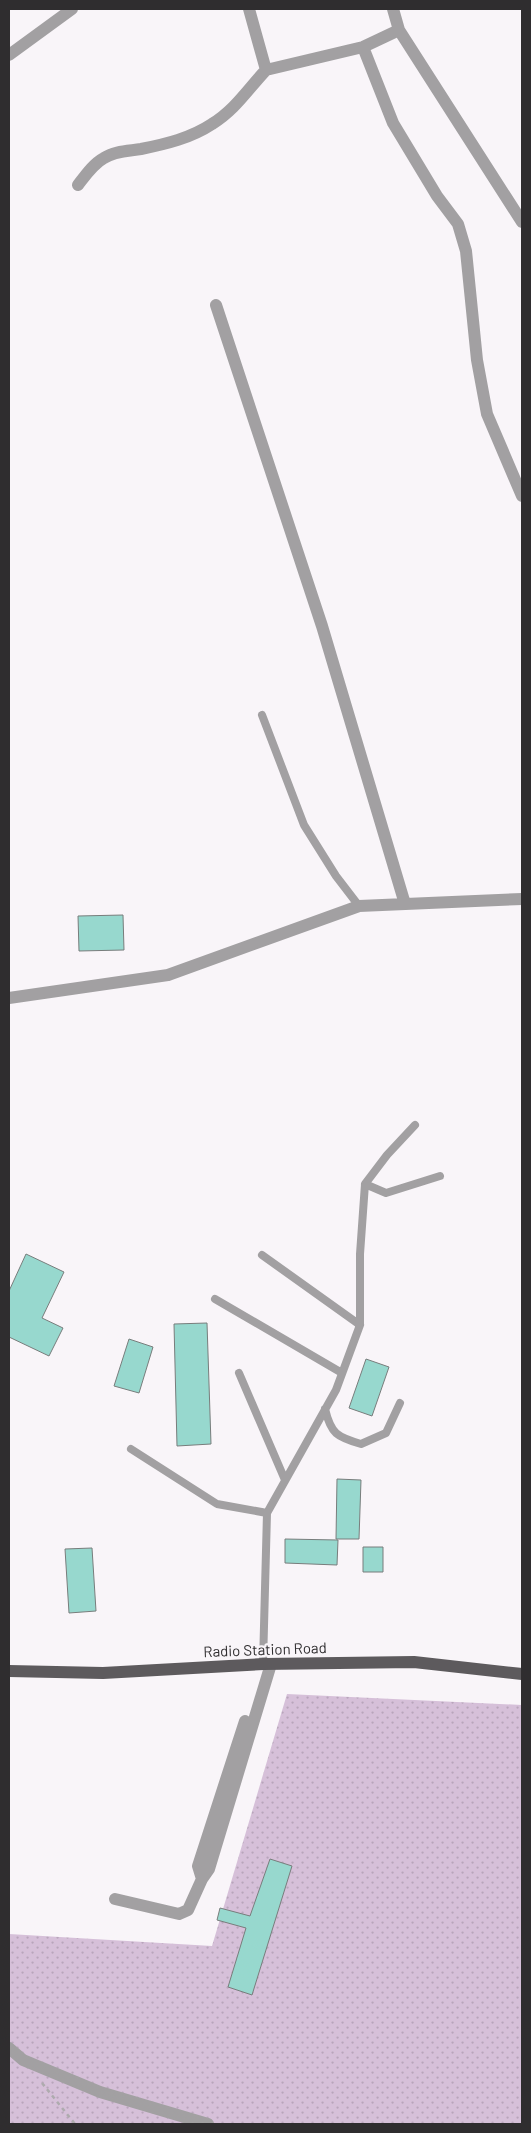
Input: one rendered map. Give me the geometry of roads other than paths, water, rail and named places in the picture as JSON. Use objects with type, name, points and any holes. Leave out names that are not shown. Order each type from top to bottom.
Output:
[{"type":"main road","name":"Radio Station Road","points":[[9,1671],[104,1674],[267,1664],[414,1662],[522,1674]]},
{"type":"street","points":[[9,55],[72,9]]},
{"type":"street","points":[[249,9],[266,70]]},
{"type":"street","points":[[393,9],[399,30],[522,222]]},
{"type":"street","points":[[78,186],[94,165],[111,154],[162,145],[182,139],[212,124],[236,106],[266,70],[363,47],[399,30]]},
{"type":"street","points":[[363,47],[393,123],[437,196],[458,224],[466,251],[477,360],[487,414],[522,496]]},
{"type":"street","points":[[216,305],[322,626],[405,904]]},
{"type":"street","points":[[9,998],[168,975],[359,906],[522,899]]},
{"type":"street","points":[[114,1898],[179,1914],[188,1910],[202,1879],[209,1869],[267,1664]]},
{"type":"street","points":[[9,2048],[23,2060],[100,2092],[208,2124]]},
{"type":"lane","points":[[262,716],[304,825],[336,876],[359,906]]},
{"type":"lane","points":[[267,1664],[267,1513],[336,1390],[360,1324],[360,1254],[365,1184],[387,1155],[415,1125]]},
{"type":"lane","points":[[365,1184],[386,1193],[440,1176]]},
{"type":"lane","points":[[262,1255],[360,1324]]},
{"type":"lane","points":[[215,1299],[342,1373]]},
{"type":"lane","points":[[239,1373],[285,1480]]},
{"type":"lane","points":[[326,1409],[330,1428],[342,1438],[361,1444],[386,1432],[400,1402]]},
{"type":"lane","points":[[131,1449],[217,1504],[267,1513]]}]
